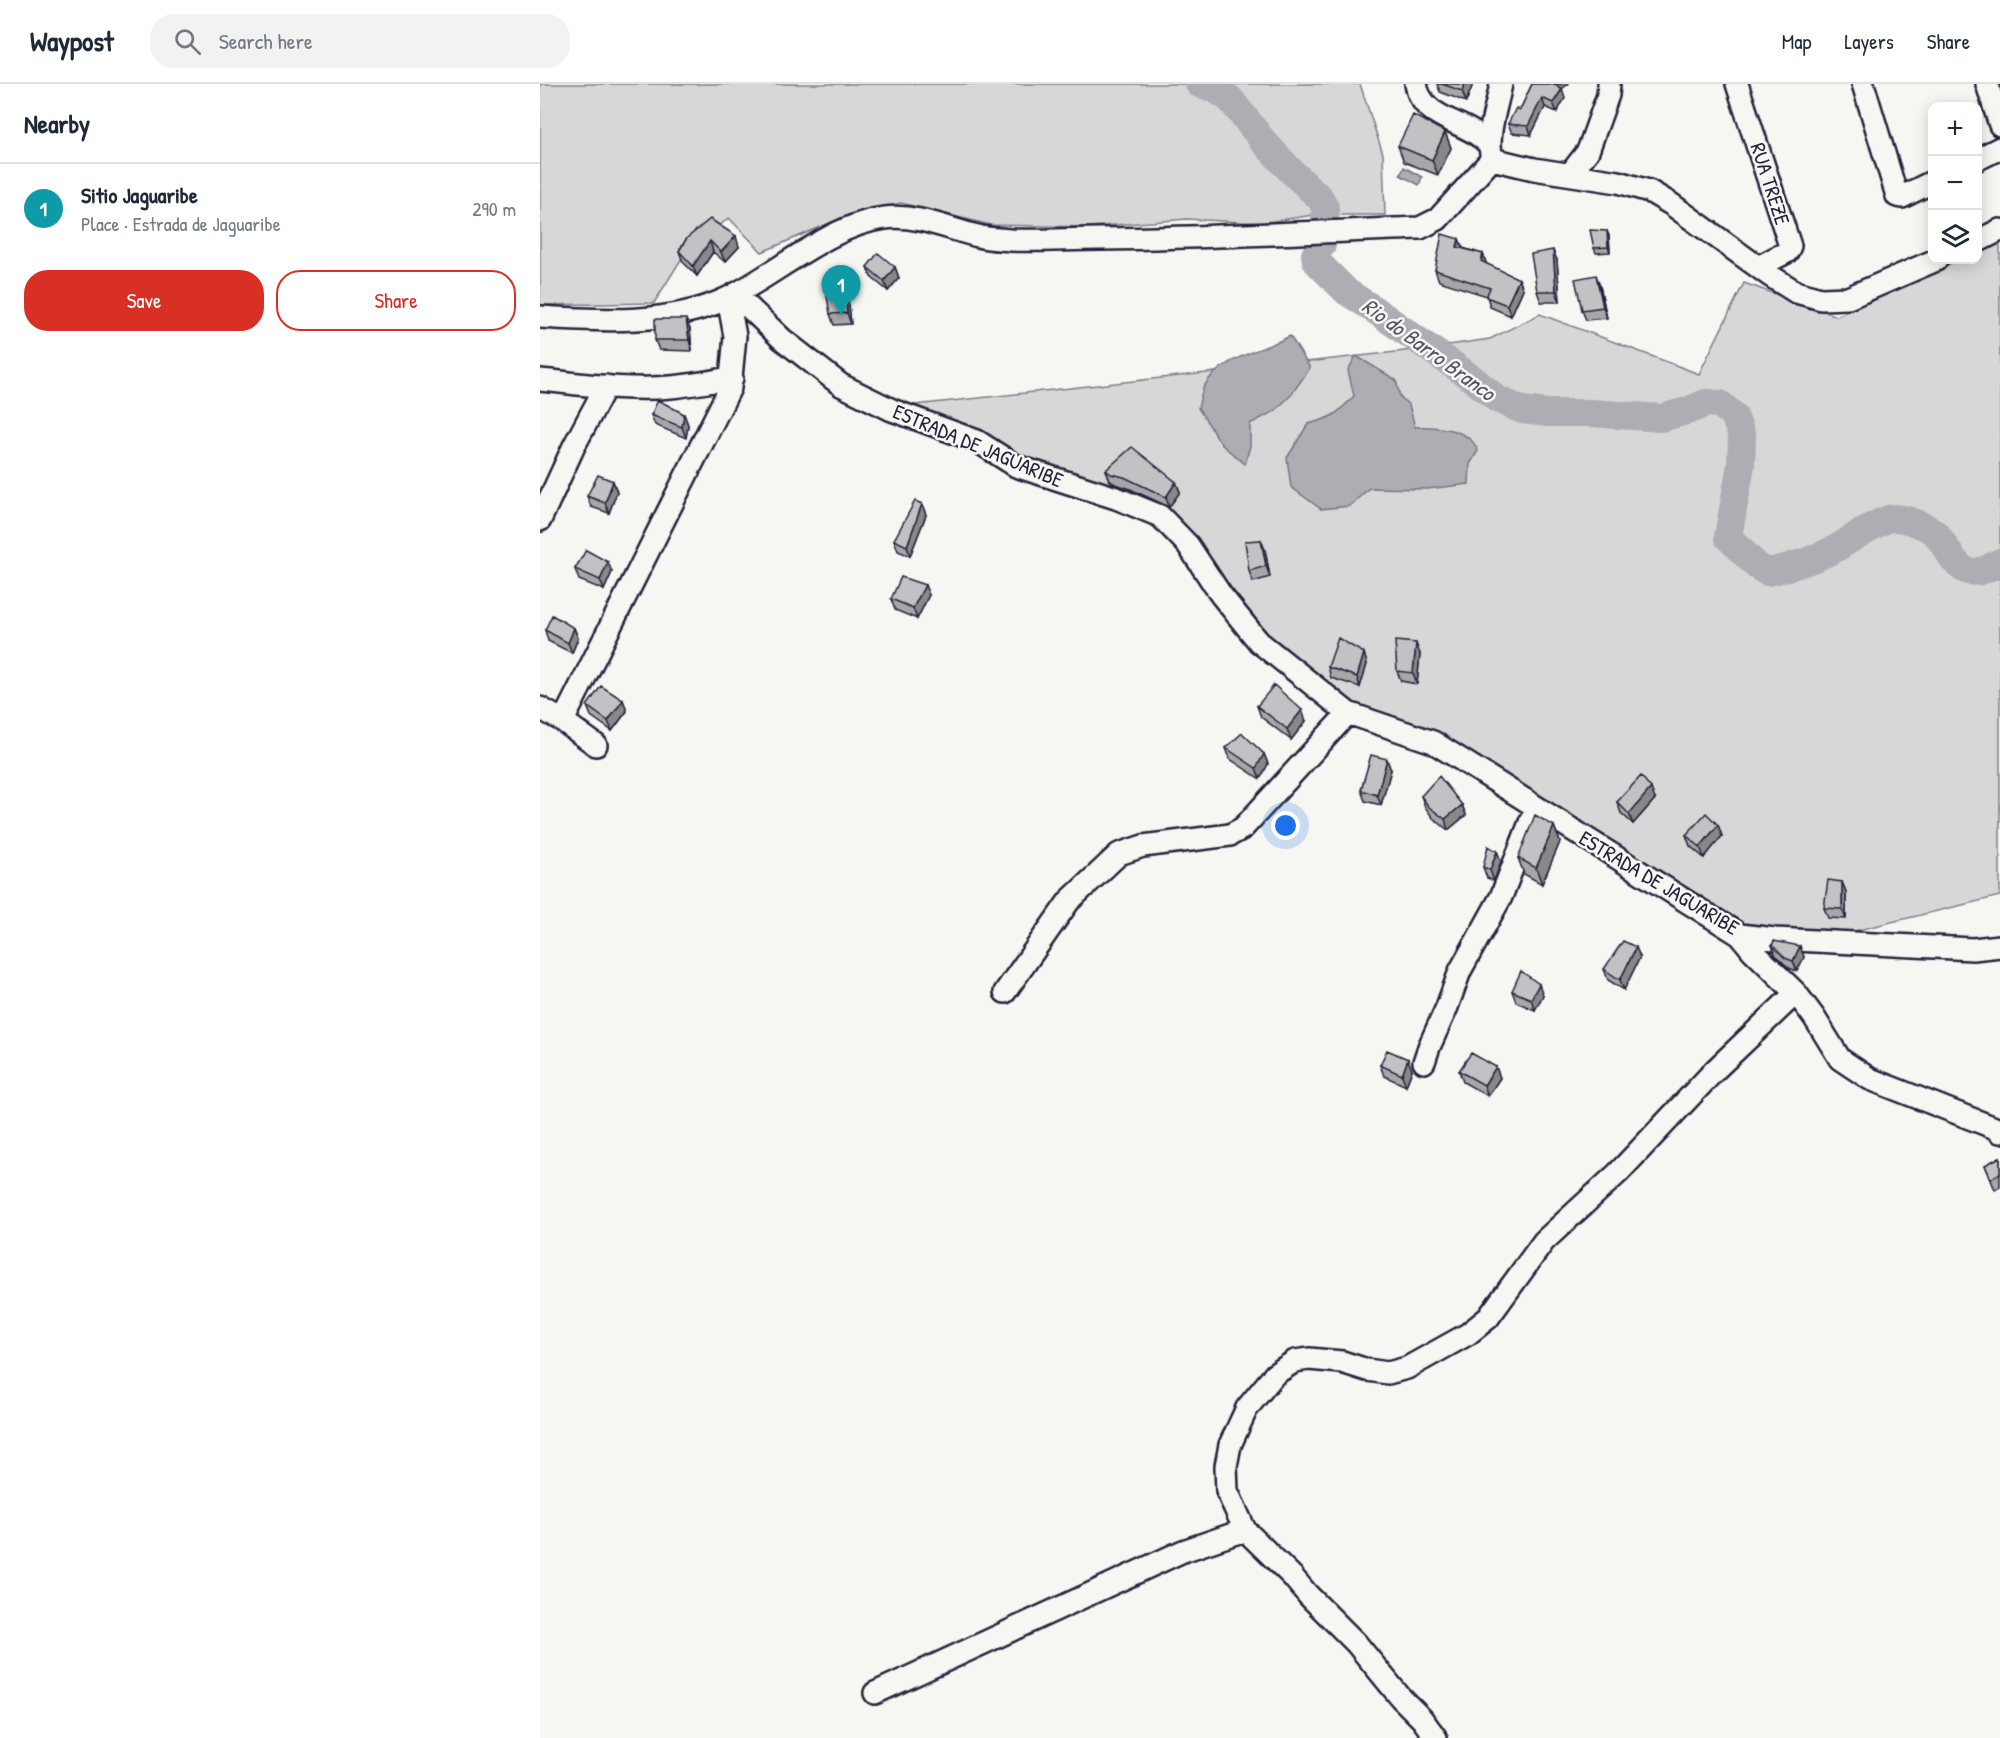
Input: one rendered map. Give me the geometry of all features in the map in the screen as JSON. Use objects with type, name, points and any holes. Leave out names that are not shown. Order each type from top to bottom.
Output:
[{"type":"street","points":[[1416,84],[1418,96],[1434,113],[1473,130],[1483,138],[1491,152],[1533,169],[1618,182],[1648,191],[1671,204],[1796,292],[1821,299],[1848,298],[1928,263]]},
{"type":"street","points":[[540,317],[619,320],[656,317],[703,308],[731,296],[839,233],[863,223],[886,218],[916,219],[982,237],[1011,240],[1170,239],[1420,228],[1438,219],[1491,152],[1502,84]]},
{"type":"street","points":[[1570,174],[1588,151],[1608,94],[1609,84]]},
{"type":"street","name":"RUA TREZE","points":[[1737,84],[1790,246],[1787,252],[1758,267]]},
{"type":"street","points":[[1863,84],[1897,196],[1902,197],[1928,184]]},
{"type":"street","points":[[1987,84],[2000,125]]},
{"type":"street","points":[[1982,157],[2000,148]]},
{"type":"street","points":[[1982,239],[2000,230]]},
{"type":"street","points":[[563,721],[730,388],[735,336],[731,296]]},
{"type":"street","name":"ESTRADA DE JAGUARIBE","points":[[731,296],[841,385],[892,411],[976,441],[1016,466],[1116,498],[1160,516],[1188,545],[1221,595],[1259,642],[1348,713],[1433,742],[1740,935],[1775,939],[1973,949],[2000,946]]},
{"type":"street","points":[[540,380],[606,386],[671,387],[732,378]]},
{"type":"street","points":[[540,520],[574,446],[606,386]]},
{"type":"street","points":[[540,708],[563,721],[596,746]]},
{"type":"street","points":[[1005,992],[1069,901],[1119,854],[1143,846],[1230,835],[1243,828],[1348,713]]},
{"type":"street","points":[[1424,1062],[1460,971],[1501,897],[1536,807]]},
{"type":"street","points":[[1740,935],[1796,993],[1840,1059],[1870,1078],[1998,1128]]},
{"type":"street","points":[[1436,1738],[1356,1643],[1245,1530],[1227,1491],[1226,1466],[1230,1445],[1247,1408],[1275,1374],[1295,1361],[1309,1359],[1342,1362],[1367,1370],[1388,1372],[1407,1368],[1468,1334],[1488,1317],[1544,1241],[1618,1173],[1716,1069],[1796,993]]},
{"type":"street","points":[[875,1693],[1183,1551],[1245,1530]]},
{"type":"shaded area","points":[[540,84],[1360,84],[1383,154],[1385,215],[1314,215],[1259,223],[1187,219],[1089,227],[991,225],[901,203],[853,213],[762,252],[729,218],[685,253],[654,303],[540,305]]},
{"type":"shaded area","points":[[1404,167],[1422,177],[1419,185],[1400,175]]},
{"type":"shaded area","points":[[2000,240],[2000,896],[1850,932],[1751,929],[1474,758],[1355,709],[1291,663],[1253,619],[1197,542],[1035,465],[897,407],[1414,350],[1490,339],[1540,314],[1699,374],[1744,283],[1837,316],[1949,264],[1982,264],[1982,249]]},
{"type":"shaded area","points":[[1290,336],[1310,368],[1291,395],[1275,411],[1250,424],[1250,446],[1245,464],[1222,445],[1198,408],[1202,390],[1212,376],[1232,361]]},
{"type":"shaded area","points":[[1356,356],[1396,380],[1400,397],[1409,405],[1415,427],[1451,430],[1465,435],[1472,441],[1478,451],[1470,464],[1469,484],[1427,489],[1369,488],[1350,506],[1321,509],[1291,487],[1287,458],[1308,424],[1334,414],[1354,396],[1348,370]]},
{"type":"building","points":[[1442,84],[1465,84],[1462,91]]},
{"type":"building","points":[[1532,84],[1553,84],[1562,89],[1553,103],[1542,98],[1528,126],[1508,124],[1516,108],[1520,110]]},
{"type":"building","points":[[1413,115],[1445,132],[1432,160],[1398,146]]},
{"type":"building","points":[[710,219],[736,236],[721,252],[710,241],[693,266],[679,251],[687,238]]},
{"type":"building","points":[[1590,230],[1607,231],[1608,247],[1594,248]]},
{"type":"building","points":[[1442,234],[1459,239],[1457,247],[1483,254],[1481,261],[1519,279],[1507,305],[1486,297],[1490,288],[1435,270]]},
{"type":"building","points":[[1553,250],[1556,291],[1537,291],[1531,254]]},
{"type":"building","points":[[878,253],[895,267],[884,281],[867,267]]},
{"type":"building","points":[[1596,275],[1603,307],[1582,310],[1575,279]]},
{"type":"building","points":[[845,294],[847,313],[830,314],[827,296]]},
{"type":"building","points":[[655,319],[686,319],[689,340],[655,340]]},
{"type":"building","points":[[658,400],[684,414],[682,427],[651,415]]},
{"type":"building","points":[[1132,447],[1176,482],[1166,497],[1106,470]]},
{"type":"building","points":[[598,475],[613,481],[605,503],[587,496]]},
{"type":"building","points":[[915,501],[922,504],[907,546],[894,540]]},
{"type":"building","points":[[1261,540],[1266,566],[1249,571],[1245,541]]},
{"type":"building","points":[[586,550],[608,562],[600,580],[575,569]]},
{"type":"building","points":[[901,577],[925,585],[913,608],[891,599]]},
{"type":"building","points":[[552,615],[574,628],[568,643],[545,630]]},
{"type":"building","points":[[1338,638],[1364,653],[1357,677],[1328,667]]},
{"type":"building","points":[[1395,641],[1416,643],[1413,673],[1397,671]]},
{"type":"building","points":[[1274,685],[1302,710],[1287,729],[1257,706]]},
{"type":"building","points":[[601,686],[623,700],[608,721],[587,706]]},
{"type":"building","points":[[1242,733],[1264,754],[1256,768],[1226,748]]},
{"type":"building","points":[[1371,755],[1387,759],[1377,795],[1361,790]]},
{"type":"building","points":[[1439,776],[1462,805],[1445,819],[1429,807],[1421,796]]},
{"type":"building","points":[[1641,776],[1651,788],[1629,814],[1617,802]]},
{"type":"building","points":[[1706,813],[1718,825],[1700,847],[1686,835]]},
{"type":"building","points":[[1535,815],[1554,826],[1536,868],[1518,858]]},
{"type":"building","points":[[1488,846],[1497,851],[1490,870],[1483,867]]},
{"type":"building","points":[[1828,880],[1842,882],[1842,909],[1824,908]]},
{"type":"building","points":[[1623,941],[1636,947],[1620,980],[1604,969]]},
{"type":"building","points":[[1774,941],[1800,946],[1793,961],[1785,958],[1772,945]]},
{"type":"building","points":[[1521,971],[1539,984],[1531,999],[1512,991]]},
{"type":"building","points":[[1387,1050],[1408,1059],[1402,1075],[1380,1065]]},
{"type":"building","points":[[1471,1053],[1496,1067],[1484,1085],[1459,1071]]},
{"type":"building","points":[[2000,1157],[2000,1174],[1991,1179],[1985,1165]]},
{"type":"waterway","name":"Rio do Barro Branco","points":[[1199,84],[1215,89],[1230,99],[1264,142],[1320,198],[1325,207],[1325,224],[1322,245],[1315,255],[1316,261],[1347,292],[1473,379],[1497,399],[1522,410],[1661,418],[1706,403],[1720,404],[1734,416],[1742,436],[1741,465],[1728,537],[1757,566],[1767,572],[1817,557],[1873,526],[1895,518],[1918,524],[1934,532],[1955,562],[1968,571],[1977,572],[2000,562]]},
{"type":"place","name":"Sitio Jaguaribe","points":[[841,315]]}]
